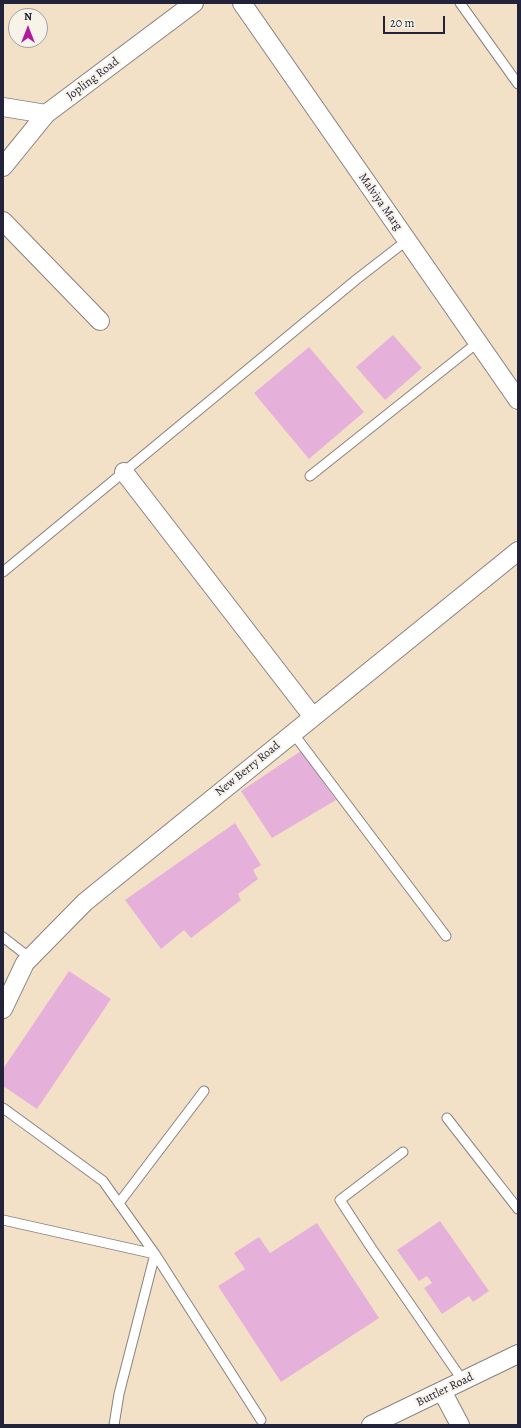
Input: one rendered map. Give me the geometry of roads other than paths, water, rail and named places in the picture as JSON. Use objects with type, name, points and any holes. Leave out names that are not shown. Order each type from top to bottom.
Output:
[{"type":"street","name":"Jopling Road","points":[[3,167],[46,114],[194,3]]},
{"type":"street","name":"Malviya Marg","points":[[242,3],[518,400]]},
{"type":"street","points":[[3,107],[46,114]]},
{"type":"street","points":[[3,221],[100,321]]},
{"type":"street","points":[[124,472],[313,717]]},
{"type":"street","name":"New Berry Road","points":[[3,1009],[25,964],[85,902],[518,551]]},
{"type":"street","name":"Buttler Road","points":[[371,1425],[518,1354]]},
{"type":"street","points":[[442,1391],[460,1425]]},
{"type":"lane","points":[[462,4],[518,84]]},
{"type":"lane","points":[[3,572],[357,279],[406,241]]},
{"type":"lane","points":[[310,476],[477,343]]},
{"type":"lane","points":[[293,733],[446,936]]},
{"type":"lane","points":[[3,937],[30,958]]},
{"type":"lane","points":[[119,1203],[204,1091]]},
{"type":"lane","points":[[3,1108],[103,1181],[155,1254],[261,1420]]},
{"type":"lane","points":[[447,1118],[518,1209]]},
{"type":"lane","points":[[403,1152],[340,1200],[462,1381]]},
{"type":"lane","points":[[3,1220],[155,1254]]},
{"type":"lane","points":[[114,1425],[119,1394],[155,1254]]}]
